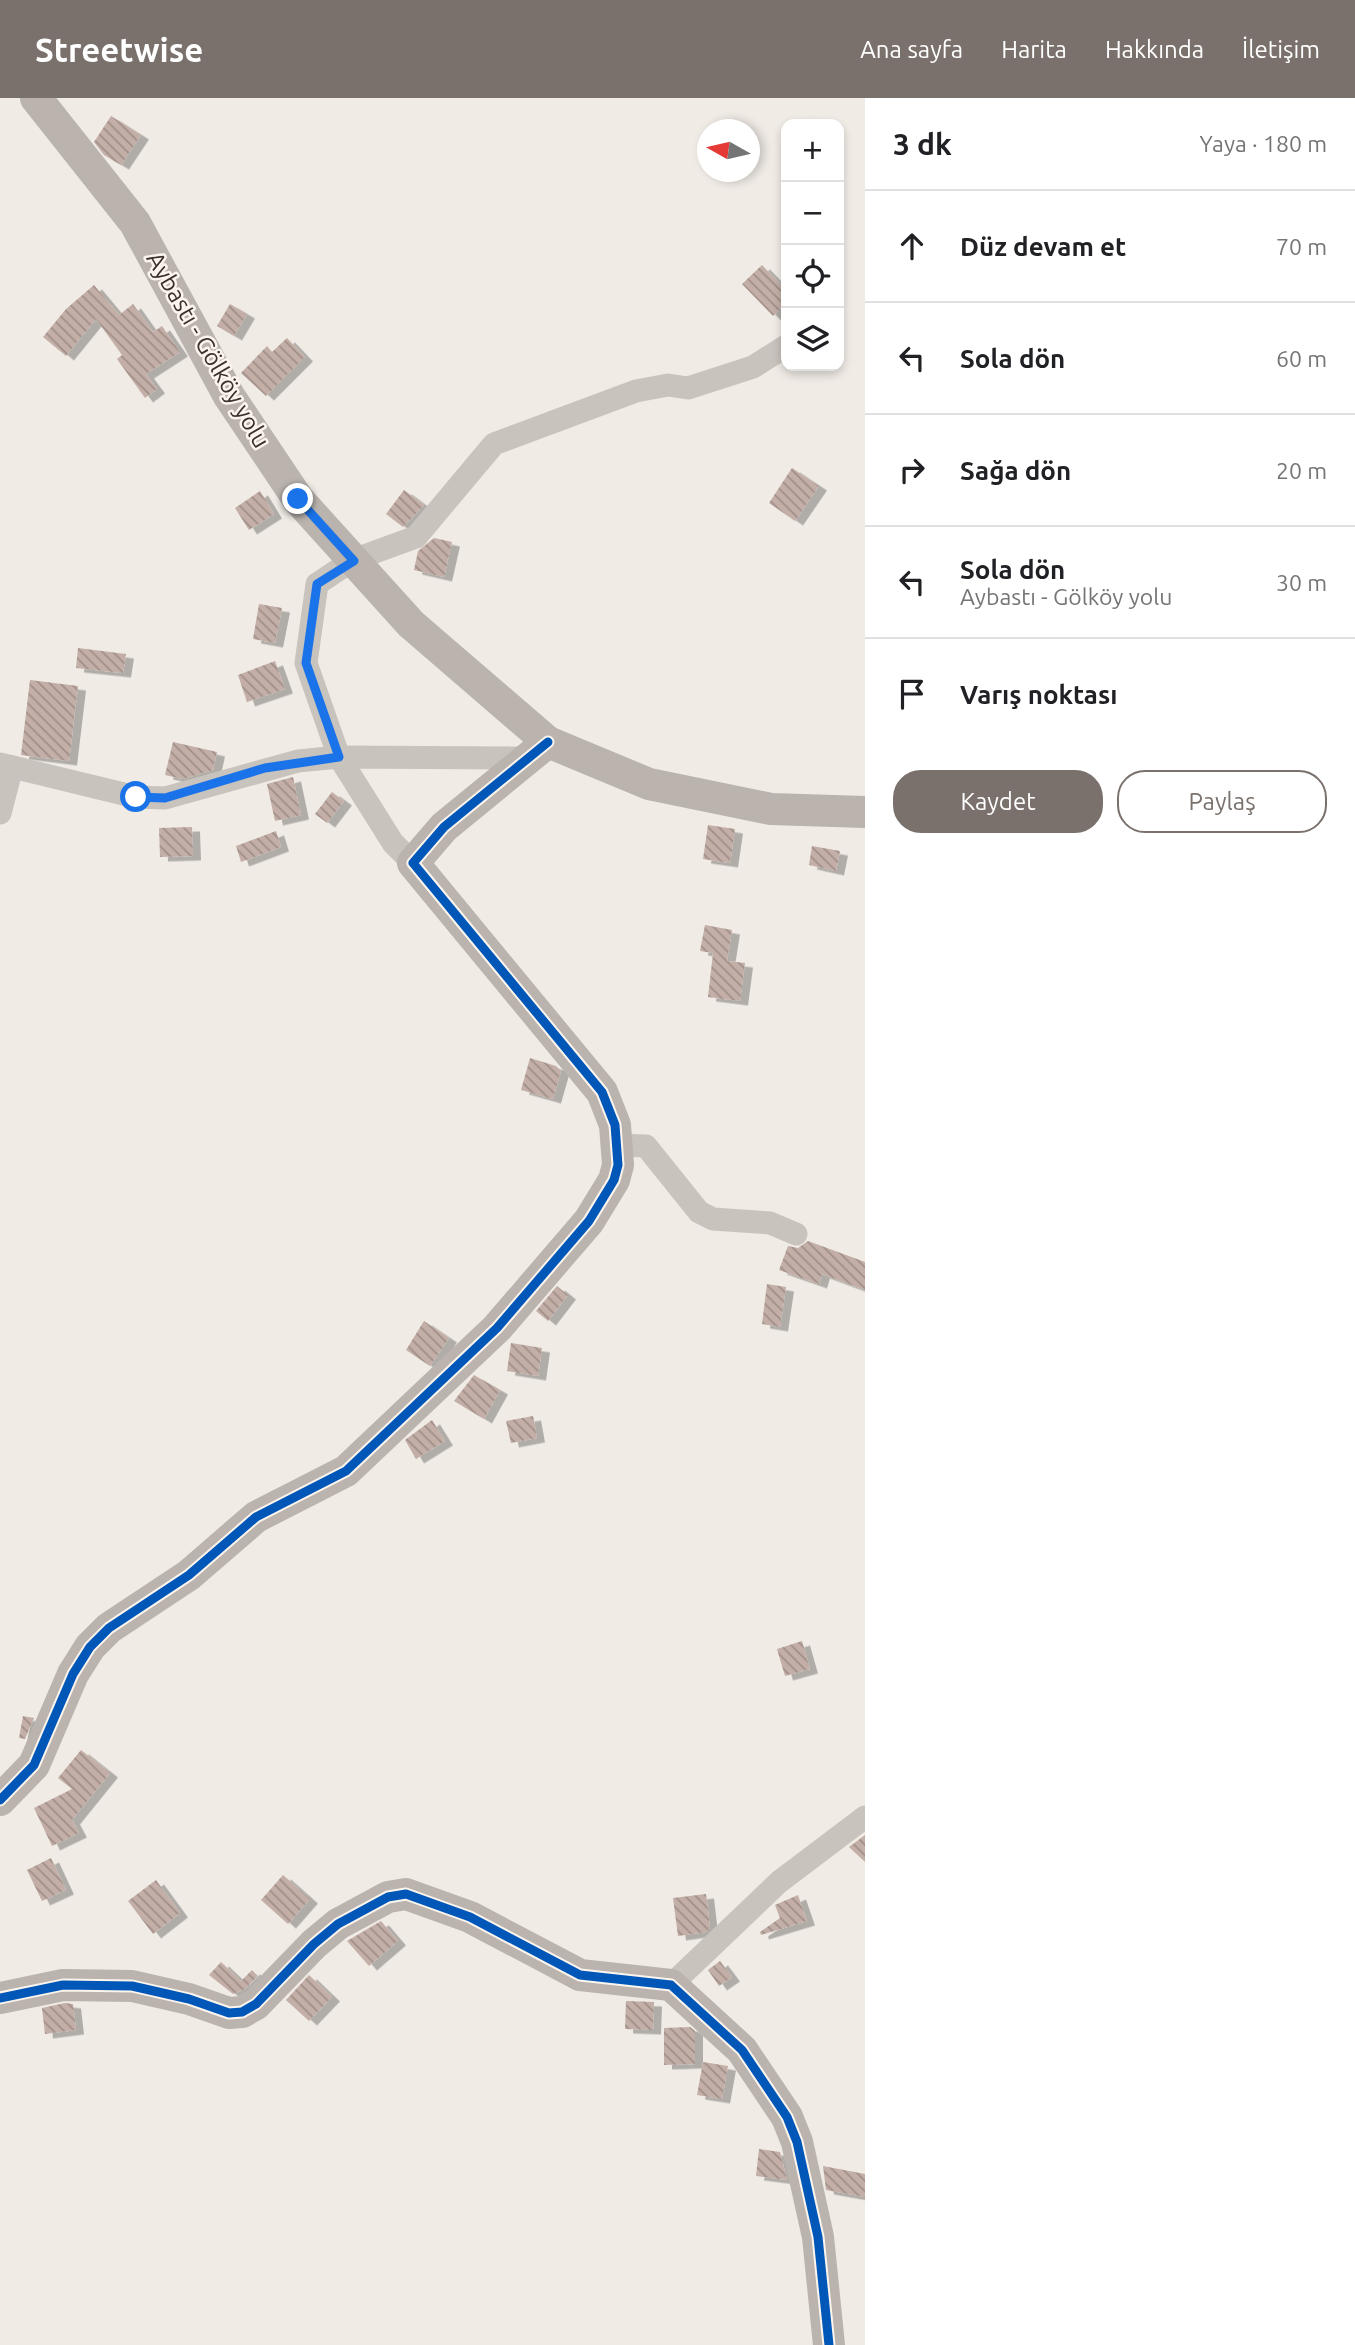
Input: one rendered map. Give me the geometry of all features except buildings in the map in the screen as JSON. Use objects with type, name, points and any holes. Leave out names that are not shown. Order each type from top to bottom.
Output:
[{"type":"street","name":"Aybastı - Gölköy yolu","points":[[36,98],[135,223],[229,396],[298,499],[411,624],[538,750],[649,784],[771,809],[865,812]]},
{"type":"street","points":[[0,1800],[34,1765],[73,1674],[90,1647],[109,1628],[189,1575],[256,1517],[346,1471],[375,1446],[496,1328],[589,1221],[614,1180],[618,1165],[615,1125],[602,1092],[413,863],[393,843],[339,757],[306,663],[317,584],[354,561],[416,537],[494,444],[636,391],[667,386],[688,388],[753,368],[781,349]]},
{"type":"street","points":[[0,813],[6,766],[136,797],[165,798],[265,768],[339,757],[538,750]]},
{"type":"street","points":[[413,863],[444,827],[538,750]]},
{"type":"street","points":[[617,1145],[646,1146],[699,1212],[713,1219],[770,1223],[796,1234]]},
{"type":"street","points":[[671,1985],[779,1882],[865,1817]]},
{"type":"street","points":[[0,1998],[63,1985],[132,1986],[189,1999],[229,2013],[242,2012],[256,2004],[314,1944],[338,1924],[388,1897],[406,1894],[470,1917],[580,1975],[671,1985],[742,2050],[788,2116],[797,2142],[818,2237],[829,2345]]},
{"type":"cycle path","points":[[0,1800],[34,1765],[73,1674],[90,1647],[109,1628],[189,1575],[256,1517],[346,1471],[497,1328],[589,1221],[614,1180],[618,1165],[615,1125],[602,1092],[413,863],[444,827],[548,742]]},
{"type":"cycle path","points":[[0,1998],[63,1985],[132,1986],[189,1999],[229,2013],[242,2012],[256,2004],[314,1944],[338,1924],[388,1897],[406,1894],[470,1917],[580,1975],[671,1985],[742,2050],[787,2117],[797,2142],[818,2237],[829,2345]]},
{"type":"route","points":[[136,797],[165,798],[265,768],[339,757],[306,663],[317,584],[354,561],[298,499]]}]
